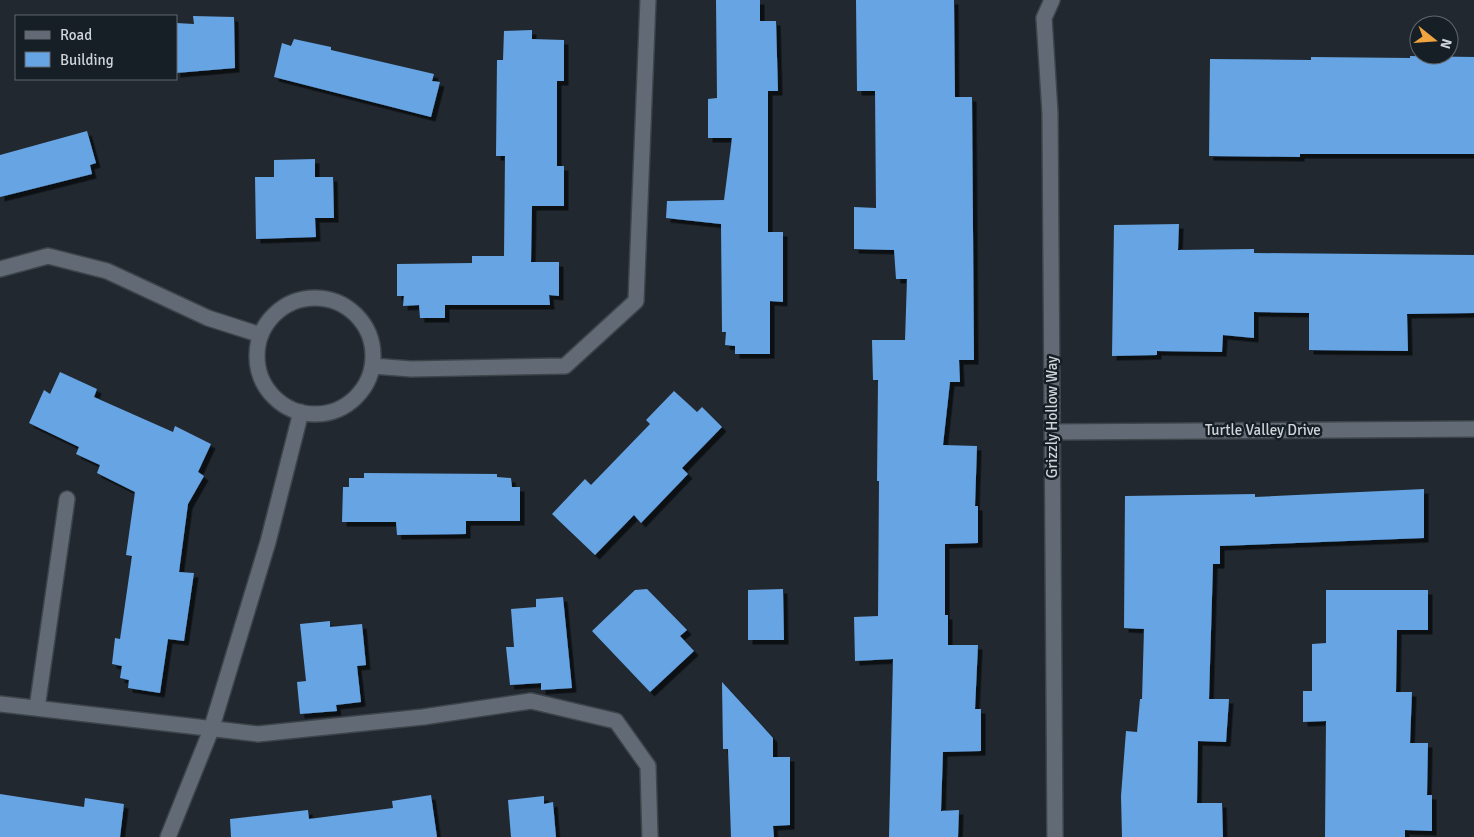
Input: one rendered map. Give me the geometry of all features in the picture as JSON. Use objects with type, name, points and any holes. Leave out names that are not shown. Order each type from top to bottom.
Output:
[{"type":"street","points":[[373,366],[412,369],[565,366],[636,301],[648,0]]},
{"type":"street","name":"Grizzly Hollow Way","points":[[1052,0],[1044,18],[1050,113],[1055,837]]},
{"type":"street","points":[[0,269],[48,256],[107,271],[208,318],[261,335]]},
{"type":"street","points":[[322,297],[340,302],[356,313],[368,329],[374,347],[373,366],[366,384],[355,399],[338,410],[320,414],[301,412],[283,404],[276,398],[269,391],[260,374],[257,355],[261,335],[270,318],[284,306],[302,298],[322,297]]},
{"type":"street","points":[[168,837],[211,730],[268,542],[301,412]]},
{"type":"street","name":"Turtle Valley Drive","points":[[1052,432],[1474,429]]},
{"type":"street","points":[[37,708],[67,499]]},
{"type":"street","points":[[0,704],[258,734],[423,717],[531,702],[616,721],[648,766],[650,837]]},
{"type":"building","points":[[716,0],[760,0],[760,21],[776,21],[778,91],[768,91],[768,232],[783,232],[783,302],[770,301],[770,354],[735,354],[735,346],[725,345],[726,332],[722,332],[721,224],[666,218],[667,201],[724,200],[732,138],[708,138],[708,99],[717,98]]},
{"type":"building","points":[[856,0],[954,0],[955,97],[972,97],[974,360],[959,360],[960,382],[950,382],[943,445],[977,446],[975,506],[978,506],[978,543],[945,544],[945,615],[948,615],[948,645],[978,645],[975,709],[981,709],[981,751],[943,752],[941,811],[959,810],[958,837],[889,837],[893,659],[855,661],[854,617],[878,616],[878,380],[873,380],[872,340],[905,340],[907,279],[896,279],[894,250],[854,249],[854,207],[876,208],[875,91],[857,91]]},
{"type":"building","points":[[193,16],[234,17],[235,68],[178,73],[178,23],[194,24]]},
{"type":"building","points":[[532,30],[532,39],[564,40],[564,81],[557,81],[557,166],[564,166],[564,206],[532,206],[531,262],[559,262],[559,296],[549,295],[550,305],[445,305],[445,318],[420,318],[419,305],[403,306],[404,296],[397,296],[397,264],[472,263],[472,256],[504,256],[505,156],[496,156],[497,60],[503,60],[504,31]]},
{"type":"building","points":[[294,39],[331,47],[331,50],[434,74],[432,81],[440,82],[431,117],[274,77],[282,43],[291,46]]},
{"type":"building","points":[[1311,57],[1409,58],[1409,65],[1459,65],[1459,57],[1474,57],[1474,154],[1300,154],[1300,157],[1209,156],[1210,59],[1311,60]]},
{"type":"building","points":[[87,131],[96,163],[90,165],[92,174],[0,197],[0,155]]},
{"type":"building","points":[[315,159],[315,177],[333,177],[334,218],[315,218],[316,237],[256,239],[255,177],[274,177],[274,160]]},
{"type":"building","points":[[1179,224],[1178,250],[1254,249],[1254,253],[1474,255],[1474,313],[1407,314],[1408,351],[1309,350],[1309,313],[1254,312],[1254,338],[1223,335],[1222,352],[1157,351],[1157,355],[1112,356],[1114,225]]},
{"type":"building","points":[[60,372],[97,389],[94,397],[173,432],[175,426],[211,444],[198,472],[204,476],[188,504],[179,572],[194,573],[184,641],[168,639],[160,693],[128,688],[129,680],[120,678],[122,666],[112,664],[115,638],[120,639],[132,556],[126,555],[135,492],[97,473],[100,465],[76,454],[79,447],[29,423],[44,390],[50,394]]},
{"type":"building","points":[[674,391],[697,412],[702,407],[722,427],[682,468],[688,474],[641,523],[634,515],[595,555],[552,514],[585,479],[591,485],[650,424],[646,420]]},
{"type":"building","points":[[364,473],[497,474],[497,477],[511,478],[512,487],[520,487],[520,521],[466,521],[466,534],[397,535],[396,522],[342,522],[343,487],[349,487],[349,478],[364,478]]},
{"type":"building","points":[[1424,489],[1424,538],[1220,546],[1220,564],[1213,564],[1209,699],[1229,699],[1226,742],[1198,741],[1197,803],[1222,803],[1223,837],[1122,837],[1121,796],[1126,731],[1137,732],[1140,699],[1142,699],[1144,629],[1124,628],[1125,496],[1255,494],[1255,497]]},
{"type":"building","points":[[647,589],[687,630],[680,636],[694,651],[650,692],[592,631],[635,590]]},
{"type":"building","points":[[783,589],[784,640],[748,640],[748,590]]},
{"type":"building","points":[[1326,590],[1428,590],[1428,630],[1397,630],[1396,692],[1412,692],[1410,743],[1428,743],[1427,795],[1432,795],[1432,831],[1405,830],[1405,837],[1325,837],[1326,721],[1303,722],[1303,691],[1312,691],[1312,644],[1326,643]]},
{"type":"building","points":[[563,597],[572,688],[541,690],[541,683],[510,685],[506,647],[514,647],[511,609],[536,607],[536,599]]},
{"type":"building","points":[[330,621],[330,627],[362,624],[366,665],[357,666],[361,702],[336,705],[337,711],[300,714],[297,682],[306,681],[300,624]]},
{"type":"building","points":[[722,682],[773,738],[773,757],[790,757],[790,825],[773,826],[774,837],[731,837],[728,749],[723,749]]},
{"type":"building","points":[[0,794],[84,807],[85,798],[124,804],[120,837],[0,837]]},
{"type":"building","points":[[431,795],[437,837],[231,837],[230,819],[308,810],[309,819],[393,808],[392,801]]},
{"type":"building","points":[[544,796],[544,804],[553,802],[556,837],[511,837],[508,800]]}]
